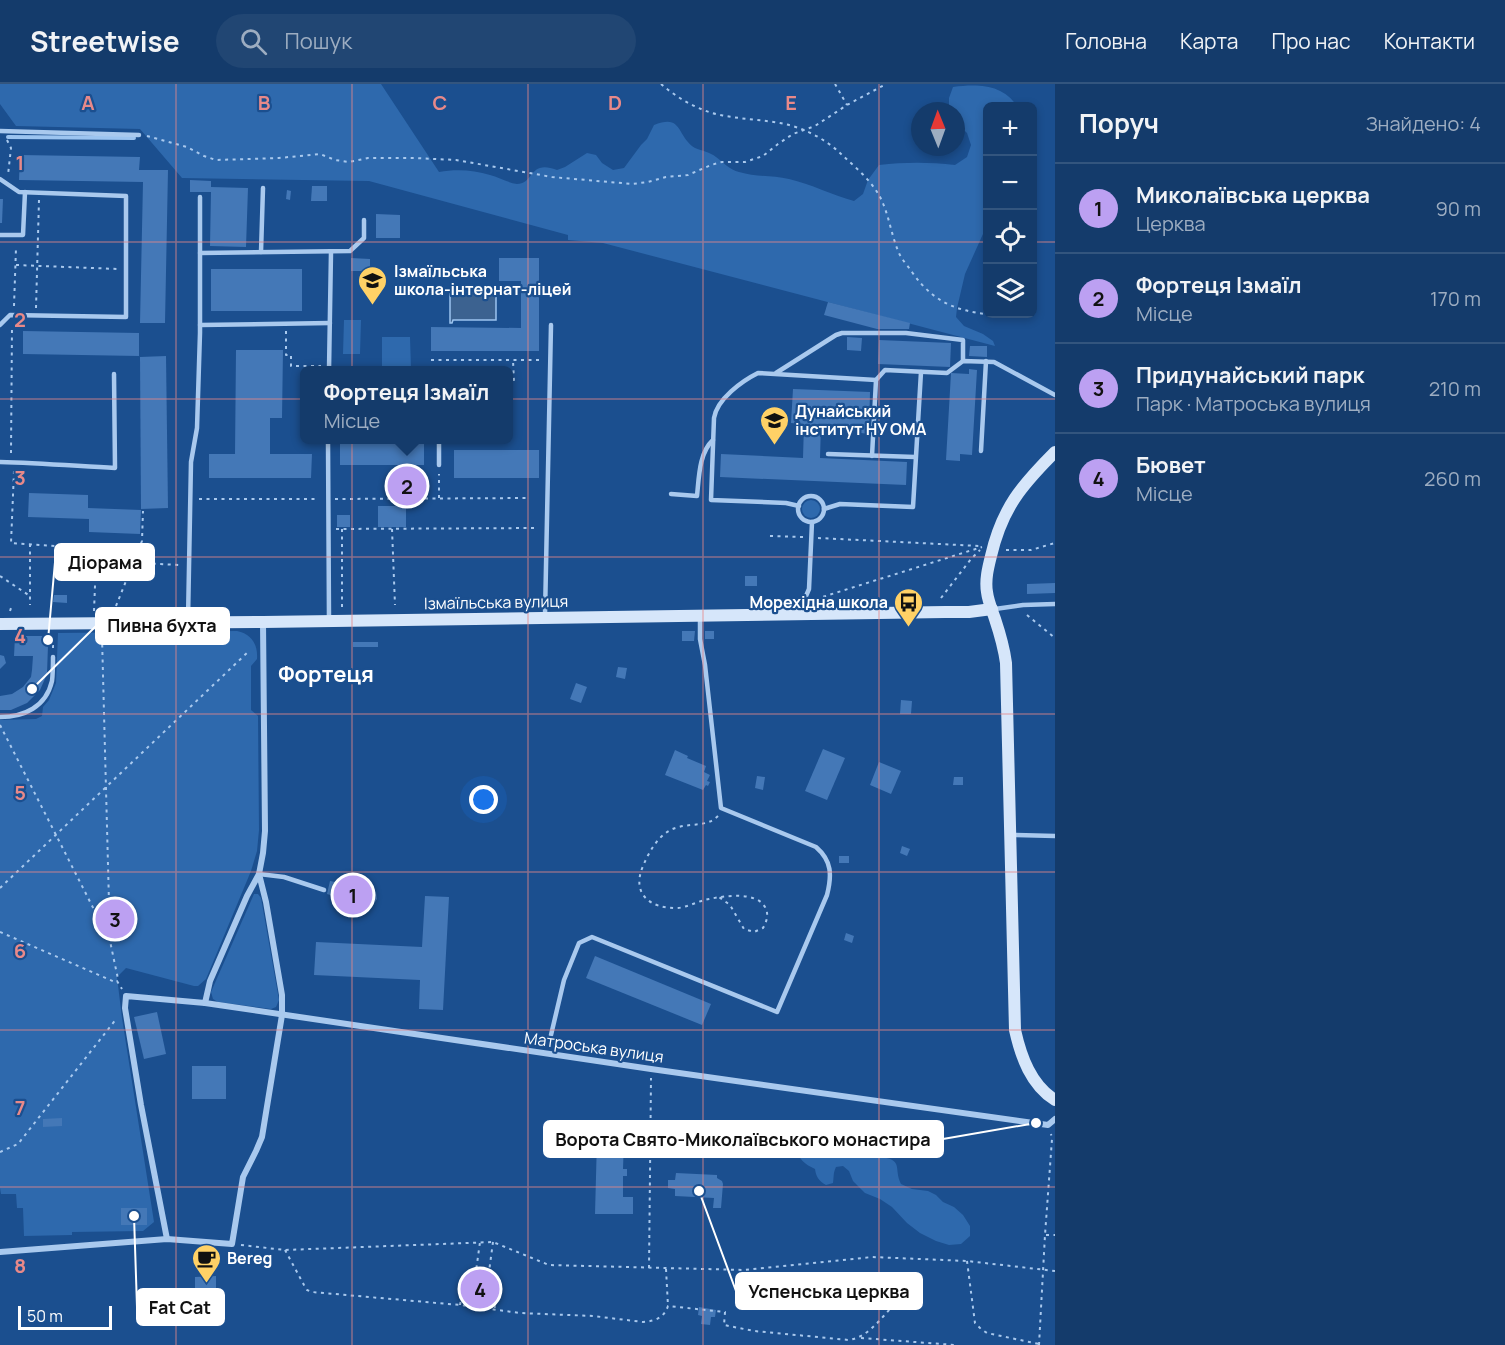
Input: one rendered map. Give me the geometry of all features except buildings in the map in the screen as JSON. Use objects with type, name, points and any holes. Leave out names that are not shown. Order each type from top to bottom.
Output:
[{"type":"street","points":[[1055,452],[1025,482],[1010,503],[993,548],[987,578],[987,594],[1005,655],[1015,1030],[1018,1045],[1031,1074],[1040,1088],[1055,1100]]},
{"type":"street","name":"Ізмаїльська вулиця","points":[[0,624],[969,612],[992,609]]},
{"type":"street","points":[[205,1003],[210,981],[246,896],[259,874],[263,853],[265,831],[263,622]]},
{"type":"street","points":[[0,1252],[166,1239],[232,1244],[243,1177],[261,1137],[282,1015],[282,995],[259,874]]},
{"type":"street","points":[[126,996],[125,1008],[166,1239]]},
{"type":"street","name":"Матроська вулиця","points":[[126,996],[205,1003],[1048,1125]]},
{"type":"street","points":[[1048,1125],[1055,1119]]},
{"type":"lane","points":[[2,131],[139,135]]},
{"type":"lane","points":[[0,179],[19,192],[126,196],[126,317],[10,315],[0,325]]},
{"type":"lane","points":[[261,252],[263,188]]},
{"type":"lane","points":[[0,235],[23,235],[25,192]]},
{"type":"lane","points":[[188,623],[190,462],[197,428],[200,325],[200,197]]},
{"type":"lane","points":[[200,253],[350,251],[364,238],[364,220]]},
{"type":"lane","points":[[328,366],[331,252]]},
{"type":"lane","points":[[200,325],[330,323]]},
{"type":"lane","points":[[545,618],[551,325]]},
{"type":"lane","points":[[774,374],[836,335],[849,332],[906,333],[963,340],[963,361]]},
{"type":"lane","points":[[872,456],[876,380],[885,370],[947,373],[963,361],[994,362],[1055,395]]},
{"type":"lane","points":[[981,452],[986,361]]},
{"type":"lane","points":[[824,508],[840,504],[913,507],[921,372]]},
{"type":"lane","points":[[799,506],[786,502],[711,500],[715,412],[721,401],[758,373],[876,380]]},
{"type":"lane","points":[[0,462],[115,468],[114,374]]},
{"type":"lane","points":[[672,494],[697,496],[700,469],[709,444],[713,440]]},
{"type":"lane","points":[[328,444],[329,621]]},
{"type":"lane","points":[[439,444],[439,465]]},
{"type":"lane","points":[[828,454],[915,458]]},
{"type":"lane","points":[[814,497],[821,501],[824,513],[819,519],[808,522],[801,518],[799,506],[806,498],[814,497]]},
{"type":"lane","points":[[806,614],[812,522]]},
{"type":"lane","points":[[992,609],[1055,604]]},
{"type":"lane","points":[[551,1035],[564,980],[579,944],[592,937],[777,1012],[826,895],[829,865],[824,854],[816,848],[721,808],[700,639],[700,616]]},
{"type":"lane","points":[[0,717],[19,715],[34,709],[40,703],[49,690],[53,657]]},
{"type":"lane","points":[[1010,835],[1055,836]]},
{"type":"lane","points":[[259,874],[284,877],[324,890]]},
{"type":"path","points":[[661,84],[676,96],[700,109],[732,117],[781,123],[824,140],[868,180],[880,197],[900,255],[916,278],[934,297],[957,308],[983,314]]},
{"type":"path","points":[[835,84],[847,105]]},
{"type":"path","points":[[139,135],[188,147],[216,160],[320,154],[349,162],[368,158],[456,160],[552,177],[633,184],[688,175],[716,164],[745,162],[763,156],[793,134],[815,126],[886,84]]},
{"type":"path","points":[[2,131],[11,148],[6,182]]},
{"type":"path","points":[[36,307],[39,197]]},
{"type":"path","points":[[14,305],[16,248]]},
{"type":"path","points":[[16,265],[123,269]]},
{"type":"path","points":[[11,459],[12,321]]},
{"type":"path","points":[[286,333],[286,355],[291,355],[291,366],[300,366]]},
{"type":"path","points":[[430,360],[541,360]]},
{"type":"path","points":[[513,360],[513,383]]},
{"type":"path","points":[[439,465],[439,498]]},
{"type":"path","points":[[14,466],[12,543],[70,547],[96,561],[189,566]]},
{"type":"path","points":[[333,499],[527,498]]},
{"type":"path","points":[[190,499],[326,499]]},
{"type":"path","points":[[116,606],[142,541],[143,511]]},
{"type":"path","points":[[329,529],[546,528]]},
{"type":"path","points":[[342,529],[342,611]]},
{"type":"path","points":[[392,529],[395,605]]},
{"type":"path","points":[[770,536],[808,537]]},
{"type":"path","points":[[815,538],[985,546]]},
{"type":"path","points":[[1002,550],[1031,550],[1055,543]]},
{"type":"path","points":[[30,544],[30,605]]},
{"type":"path","points":[[941,598],[971,559],[985,546]]},
{"type":"path","points":[[816,599],[985,546]]},
{"type":"path","points":[[94,614],[96,561]]},
{"type":"path","points":[[0,576],[30,596]]},
{"type":"path","points":[[9,614],[12,604]]},
{"type":"path","points":[[1027,615],[1055,638]]},
{"type":"path","points":[[53,634],[53,657]]},
{"type":"path","points":[[102,637],[110,941],[117,981],[126,996]]},
{"type":"path","points":[[0,888],[249,651]]},
{"type":"path","points":[[0,726],[110,941]]},
{"type":"path","points":[[719,897],[730,905],[744,929],[754,933],[763,928],[767,910],[758,899],[739,895],[719,897],[678,908],[659,905],[645,898],[640,892],[638,879],[649,854],[669,830],[707,824],[718,815],[721,808]]},
{"type":"path","points":[[0,932],[117,981]]},
{"type":"path","points":[[0,1152],[18,1144],[125,1008]]},
{"type":"path","points":[[649,1268],[651,1069]]},
{"type":"path","points":[[967,1262],[975,1323],[987,1333],[1039,1344],[1052,1139],[1048,1125]]},
{"type":"path","points":[[1045,1235],[1055,1235]]},
{"type":"path","points":[[460,1305],[463,1295],[473,1293],[480,1242]]},
{"type":"path","points":[[232,1244],[285,1250],[493,1242],[549,1265],[666,1269],[744,1270],[872,1257],[967,1262],[1055,1271]]},
{"type":"path","points":[[493,1242],[486,1294],[494,1299],[495,1309]]},
{"type":"path","points":[[285,1250],[307,1290],[312,1292],[460,1305],[520,1313],[593,1316],[643,1322],[659,1319],[666,1313],[668,1306],[666,1269]]},
{"type":"path","points":[[668,1306],[725,1312],[724,1325],[754,1331],[849,1340],[858,1338],[955,1345]]},
{"type":"path","points":[[858,1338],[890,1309]]},
{"type":"shaded area","points":[[0,84],[381,84],[439,172],[458,170],[478,172],[517,184],[522,183],[541,168],[548,167],[557,170],[587,153],[596,155],[602,163],[613,170],[624,168],[647,139],[654,125],[670,122],[678,127],[695,148],[714,155],[736,171],[789,179],[854,201],[863,194],[868,180],[879,165],[936,163],[955,165],[967,157],[971,145],[965,131],[965,102],[949,102],[949,98],[953,87],[989,87],[1004,93],[1014,102],[983,102],[983,234],[965,274],[956,317],[964,326],[993,341],[995,346],[603,243],[568,240],[568,235],[369,181],[182,178],[140,129],[16,126],[0,104]]},
{"type":"shaded area","points":[[450,292],[496,292],[496,320],[453,320],[450,323]]},
{"type":"shaded area","points":[[344,320],[361,320],[360,354],[343,354]]},
{"type":"shaded area","points":[[382,337],[410,337],[411,366],[382,366]]},
{"type":"shaded area","points":[[811,500],[817,503],[820,509],[817,515],[811,518],[805,515],[802,509],[805,503]]},
{"type":"shaded area","points":[[237,631],[250,637],[257,654],[257,659],[251,666],[251,710],[258,716],[259,830],[257,851],[251,871],[206,979],[198,986],[126,968],[117,977],[154,1222],[143,1231],[72,1232],[72,1235],[24,1236],[23,1208],[17,1208],[16,1194],[1,1194],[0,1188],[0,720],[36,719],[42,716],[43,707],[49,700],[56,683],[58,633]]},
{"type":"shaded area","points":[[254,894],[258,894],[261,898],[279,1000],[276,1007],[271,1009],[218,1002],[213,999],[211,992]]},
{"type":"shaded area","points":[[808,1137],[819,1138],[828,1144],[856,1140],[863,1147],[872,1150],[878,1157],[892,1160],[897,1165],[901,1184],[912,1189],[928,1191],[954,1207],[970,1226],[970,1236],[961,1244],[949,1245],[920,1233],[892,1207],[865,1193],[843,1166],[836,1167],[833,1183],[826,1185],[821,1182],[815,1169],[802,1161],[795,1147],[801,1140]]},
{"type":"waterway","points":[[8,137],[134,138]]},
{"type":"place","name":"Ізмаїльська школа-інтернат-ліцей","points":[[373,306]]},
{"type":"place","name":"Дунайський інститут НУ ОМА","points":[[774,446]]},
{"type":"place","name":"Фортеця Ізмаїл","points":[[407,486]]},
{"type":"place","name":"Морехідна школа","points":[[909,628]]},
{"type":"place","name":"Діорама","points":[[48,640]]},
{"type":"place","name":"Пивна бухта","points":[[32,689]]},
{"type":"place","name":"Миколаївська церква","points":[[353,895]]},
{"type":"place","name":"Придунайський парк","points":[[115,919]]},
{"type":"place","name":"Ворота Свято-Миколаївського монастира","points":[[1036,1123]]},
{"type":"place","name":"Успенська церква","points":[[699,1191]]},
{"type":"place","name":"Fat Cat","points":[[134,1216]]},
{"type":"place","name":"Bereg","points":[[206,1284]]},
{"type":"place","name":"Бювет","points":[[480,1289]]},
{"type":"district","name":"Фортеця","points":[[326,674]]}]
